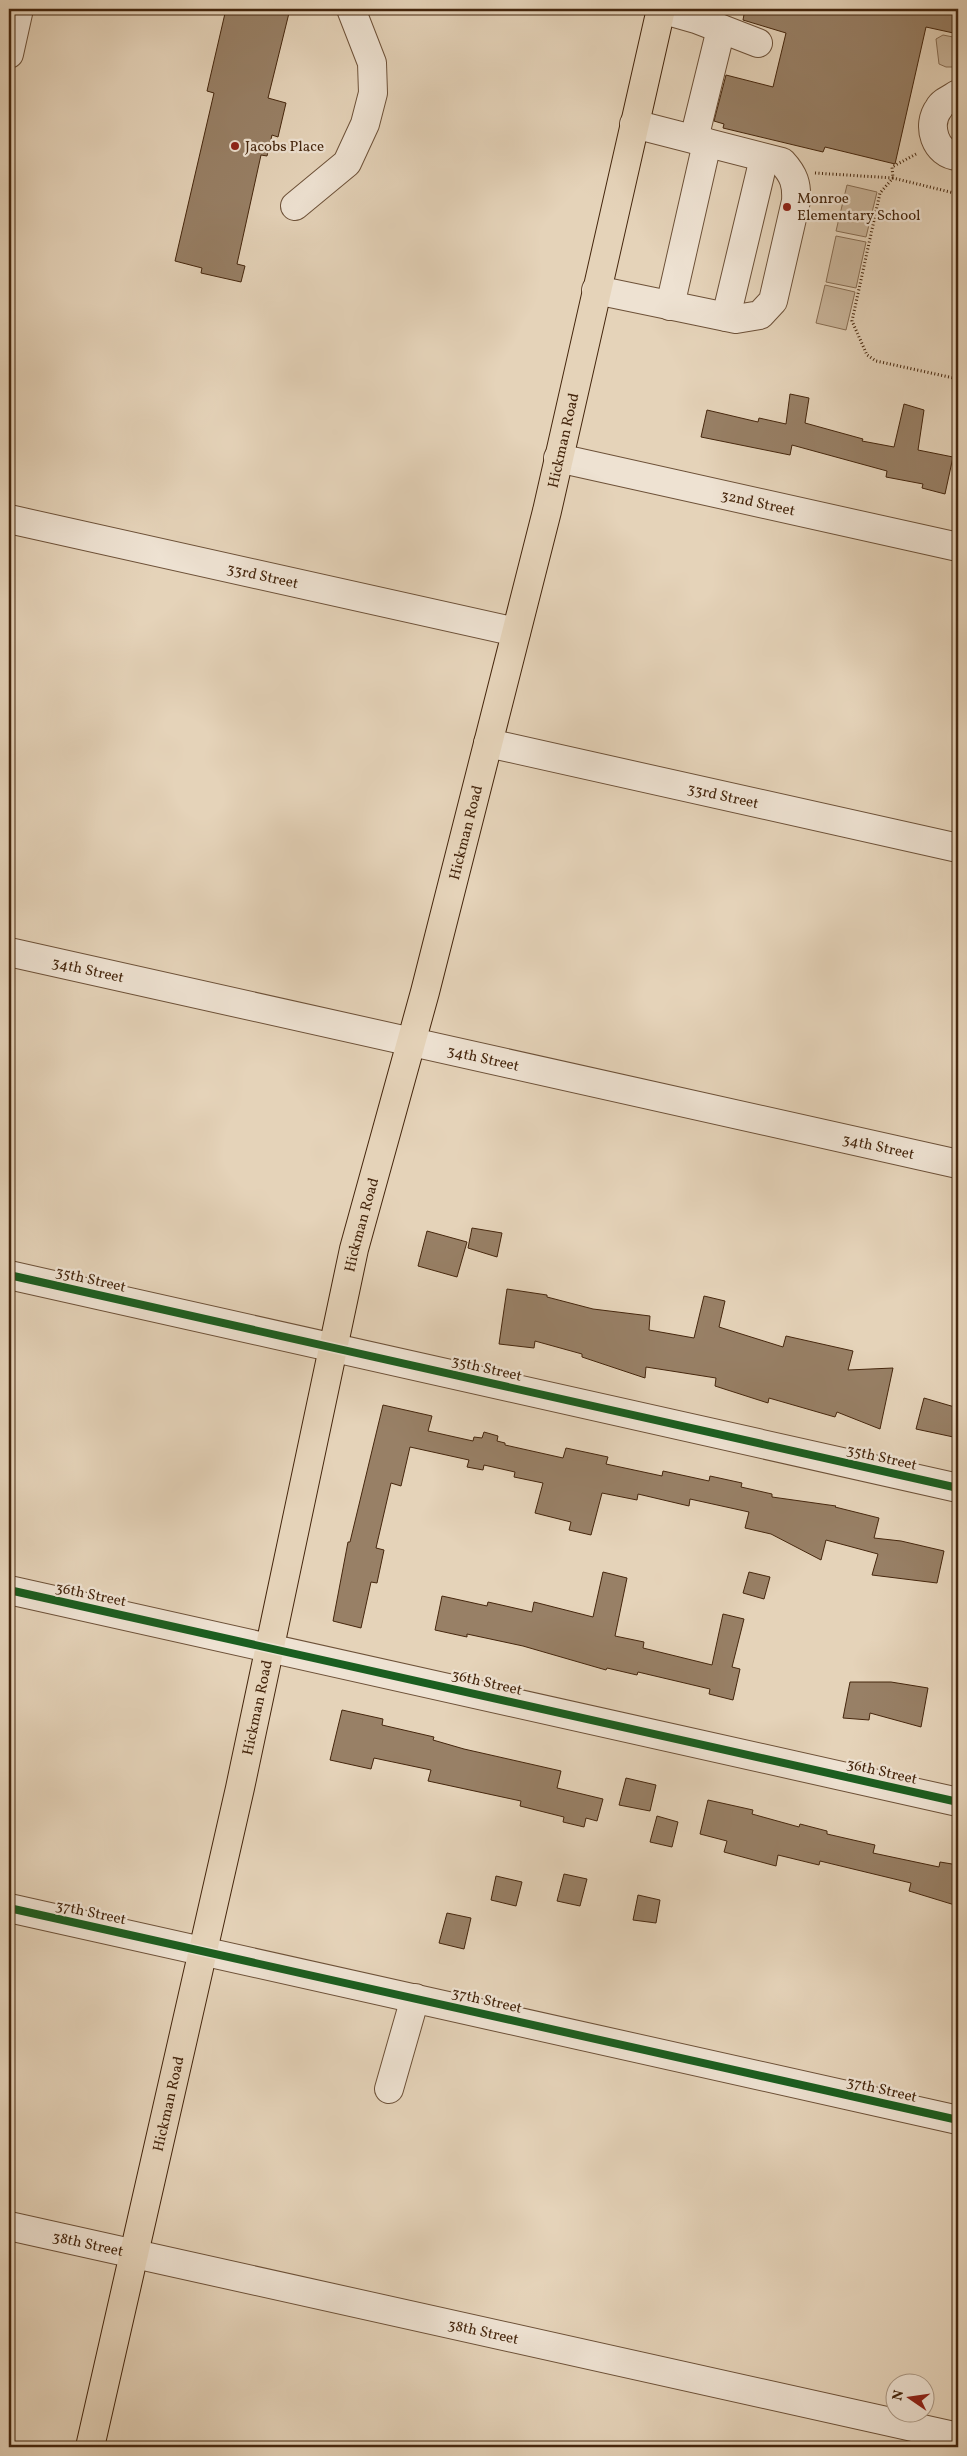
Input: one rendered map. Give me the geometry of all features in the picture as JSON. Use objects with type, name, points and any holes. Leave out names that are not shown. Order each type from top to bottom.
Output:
[{"type":"main road","name":"Hickman Road","points":[[90,2447],[270,1648],[354,1249],[411,1044],[516,632],[661,9]]},
{"type":"street","points":[[9,54],[19,9]]},
{"type":"street","points":[[295,206],[347,162],[365,124],[373,93],[372,63],[350,9]]},
{"type":"street","points":[[661,9],[758,43]]},
{"type":"street","points":[[670,306],[721,29]]},
{"type":"street","points":[[947,150],[931,125],[939,107],[958,94]]},
{"type":"street","points":[[596,290],[736,320],[760,315],[773,301],[796,201],[797,184],[791,172],[782,162],[634,124]]},
{"type":"street","points":[[726,317],[764,158]]},
{"type":"street","name":"32nd Street","points":[[558,458],[958,547]]},
{"type":"street","name":"33rd Street","points":[[9,519],[516,632]]},
{"type":"street","name":"33rd Street","points":[[488,743],[958,848]]},
{"type":"street","name":"34th Street","points":[[9,952],[411,1044],[958,1164]]},
{"type":"street","name":"35th Street","points":[[9,1275],[958,1488]]},
{"type":"street","name":"36th Street","points":[[9,1590],[958,1802]]},
{"type":"street","name":"37th Street","points":[[9,1908],[958,2120]]},
{"type":"street","points":[[389,2089],[415,1998]]},
{"type":"street","name":"38th Street","points":[[9,2226],[958,2437]]},
{"type":"path","points":[[947,150],[892,167],[893,178],[880,193],[852,320],[867,355],[876,361],[958,379]]},
{"type":"path","points":[[791,172],[893,178],[958,194]]},
{"type":"shaded area","points":[[943,35],[958,38],[958,67],[946,67],[939,64],[936,39]]},
{"type":"shaded area","points":[[847,185],[877,192],[866,237],[836,231]]},
{"type":"shaded area","points":[[836,236],[866,242],[856,288],[826,282]]},
{"type":"shaded area","points":[[825,285],[855,292],[846,330],[816,323]]},
{"type":"building","name":"Jacobs Place","points":[[226,9],[290,9],[268,98],[286,103],[278,137],[272,135],[267,156],[261,155],[237,264],[245,266],[241,282],[201,273],[202,268],[175,261],[214,93],[207,91]]},
{"type":"building","name":"Monroe Elementary School","points":[[745,9],[958,9],[958,34],[926,27],[895,164],[825,147],[823,152],[723,128],[724,124],[714,121],[726,75],[773,87],[786,33],[743,20]]},
{"type":"building","points":[[790,394],[809,398],[805,423],[863,439],[862,441],[894,447],[904,404],[924,410],[918,450],[953,457],[945,494],[922,488],[923,484],[886,477],[887,471],[792,445],[790,455],[701,437],[707,410],[758,422],[759,418],[786,424]]},
{"type":"building","points":[[472,1228],[502,1233],[497,1257],[468,1248]]},
{"type":"building","points":[[427,1231],[467,1242],[457,1277],[418,1266]]},
{"type":"building","points":[[507,1289],[547,1295],[547,1297],[593,1309],[650,1316],[649,1330],[694,1338],[704,1296],[725,1301],[719,1327],[783,1347],[786,1336],[853,1351],[848,1370],[893,1368],[880,1429],[837,1412],[835,1417],[769,1398],[768,1403],[715,1386],[716,1378],[646,1367],[645,1378],[582,1357],[582,1354],[535,1341],[534,1348],[499,1344]]},
{"type":"building","points":[[924,1398],[958,1408],[958,1438],[916,1429]]},
{"type":"building","points":[[383,1405],[432,1416],[428,1431],[473,1441],[474,1437],[482,1438],[484,1432],[498,1436],[497,1441],[505,1443],[505,1445],[563,1458],[566,1448],[608,1457],[606,1464],[662,1476],[663,1471],[709,1481],[710,1476],[742,1483],[741,1487],[772,1494],[772,1497],[836,1506],[879,1518],[874,1538],[901,1541],[944,1551],[937,1583],[872,1575],[878,1554],[826,1540],[821,1560],[771,1534],[745,1528],[749,1512],[690,1499],[689,1506],[638,1494],[637,1500],[602,1493],[591,1535],[569,1530],[571,1522],[535,1513],[543,1483],[514,1477],[515,1472],[484,1465],[483,1470],[467,1467],[469,1460],[410,1447],[401,1486],[391,1483],[376,1548],[384,1550],[377,1583],[371,1582],[361,1628],[333,1621],[348,1542],[350,1542]]},
{"type":"building","points":[[603,1572],[627,1578],[615,1636],[644,1642],[643,1648],[712,1665],[723,1614],[744,1619],[732,1667],[740,1669],[733,1700],[709,1694],[710,1689],[638,1672],[637,1675],[607,1668],[606,1670],[523,1646],[467,1634],[467,1637],[435,1630],[442,1596],[487,1606],[488,1602],[532,1612],[534,1602],[593,1617]]},
{"type":"building","points":[[749,1572],[770,1577],[764,1599],[743,1593]]},
{"type":"building","points":[[850,1682],[891,1682],[928,1688],[921,1727],[870,1713],[869,1720],[843,1718]]},
{"type":"building","points":[[342,1710],[383,1719],[382,1725],[434,1737],[433,1740],[464,1749],[561,1771],[557,1788],[603,1799],[597,1821],[586,1818],[584,1827],[563,1822],[564,1817],[520,1806],[521,1801],[428,1781],[431,1770],[374,1758],[371,1769],[330,1760]]},
{"type":"building","points":[[626,1778],[656,1785],[650,1811],[619,1805]]},
{"type":"building","points":[[708,1800],[753,1810],[752,1814],[799,1827],[800,1824],[827,1831],[827,1834],[875,1845],[873,1853],[939,1867],[940,1862],[958,1865],[958,1906],[909,1891],[911,1883],[820,1861],[819,1865],[778,1855],[776,1866],[724,1852],[727,1841],[700,1834]]},
{"type":"building","points":[[657,1816],[678,1822],[672,1847],[650,1842]]},
{"type":"building","points":[[564,1874],[587,1879],[580,1906],[557,1901]]},
{"type":"building","points":[[496,1876],[522,1882],[516,1906],[491,1900]]},
{"type":"building","points":[[638,1895],[660,1900],[656,1923],[633,1920]]},
{"type":"building","points":[[447,1913],[471,1918],[464,1949],[439,1943]]},
{"type":"cycle path","points":[[9,1275],[958,1488]]},
{"type":"cycle path","points":[[9,1590],[958,1802]]},
{"type":"cycle path","points":[[9,1908],[958,2120]]},
{"type":"place","name":"Jacobs Place","points":[[235,146]]},
{"type":"place","name":"Monroe Elementary School","points":[[787,207]]}]
